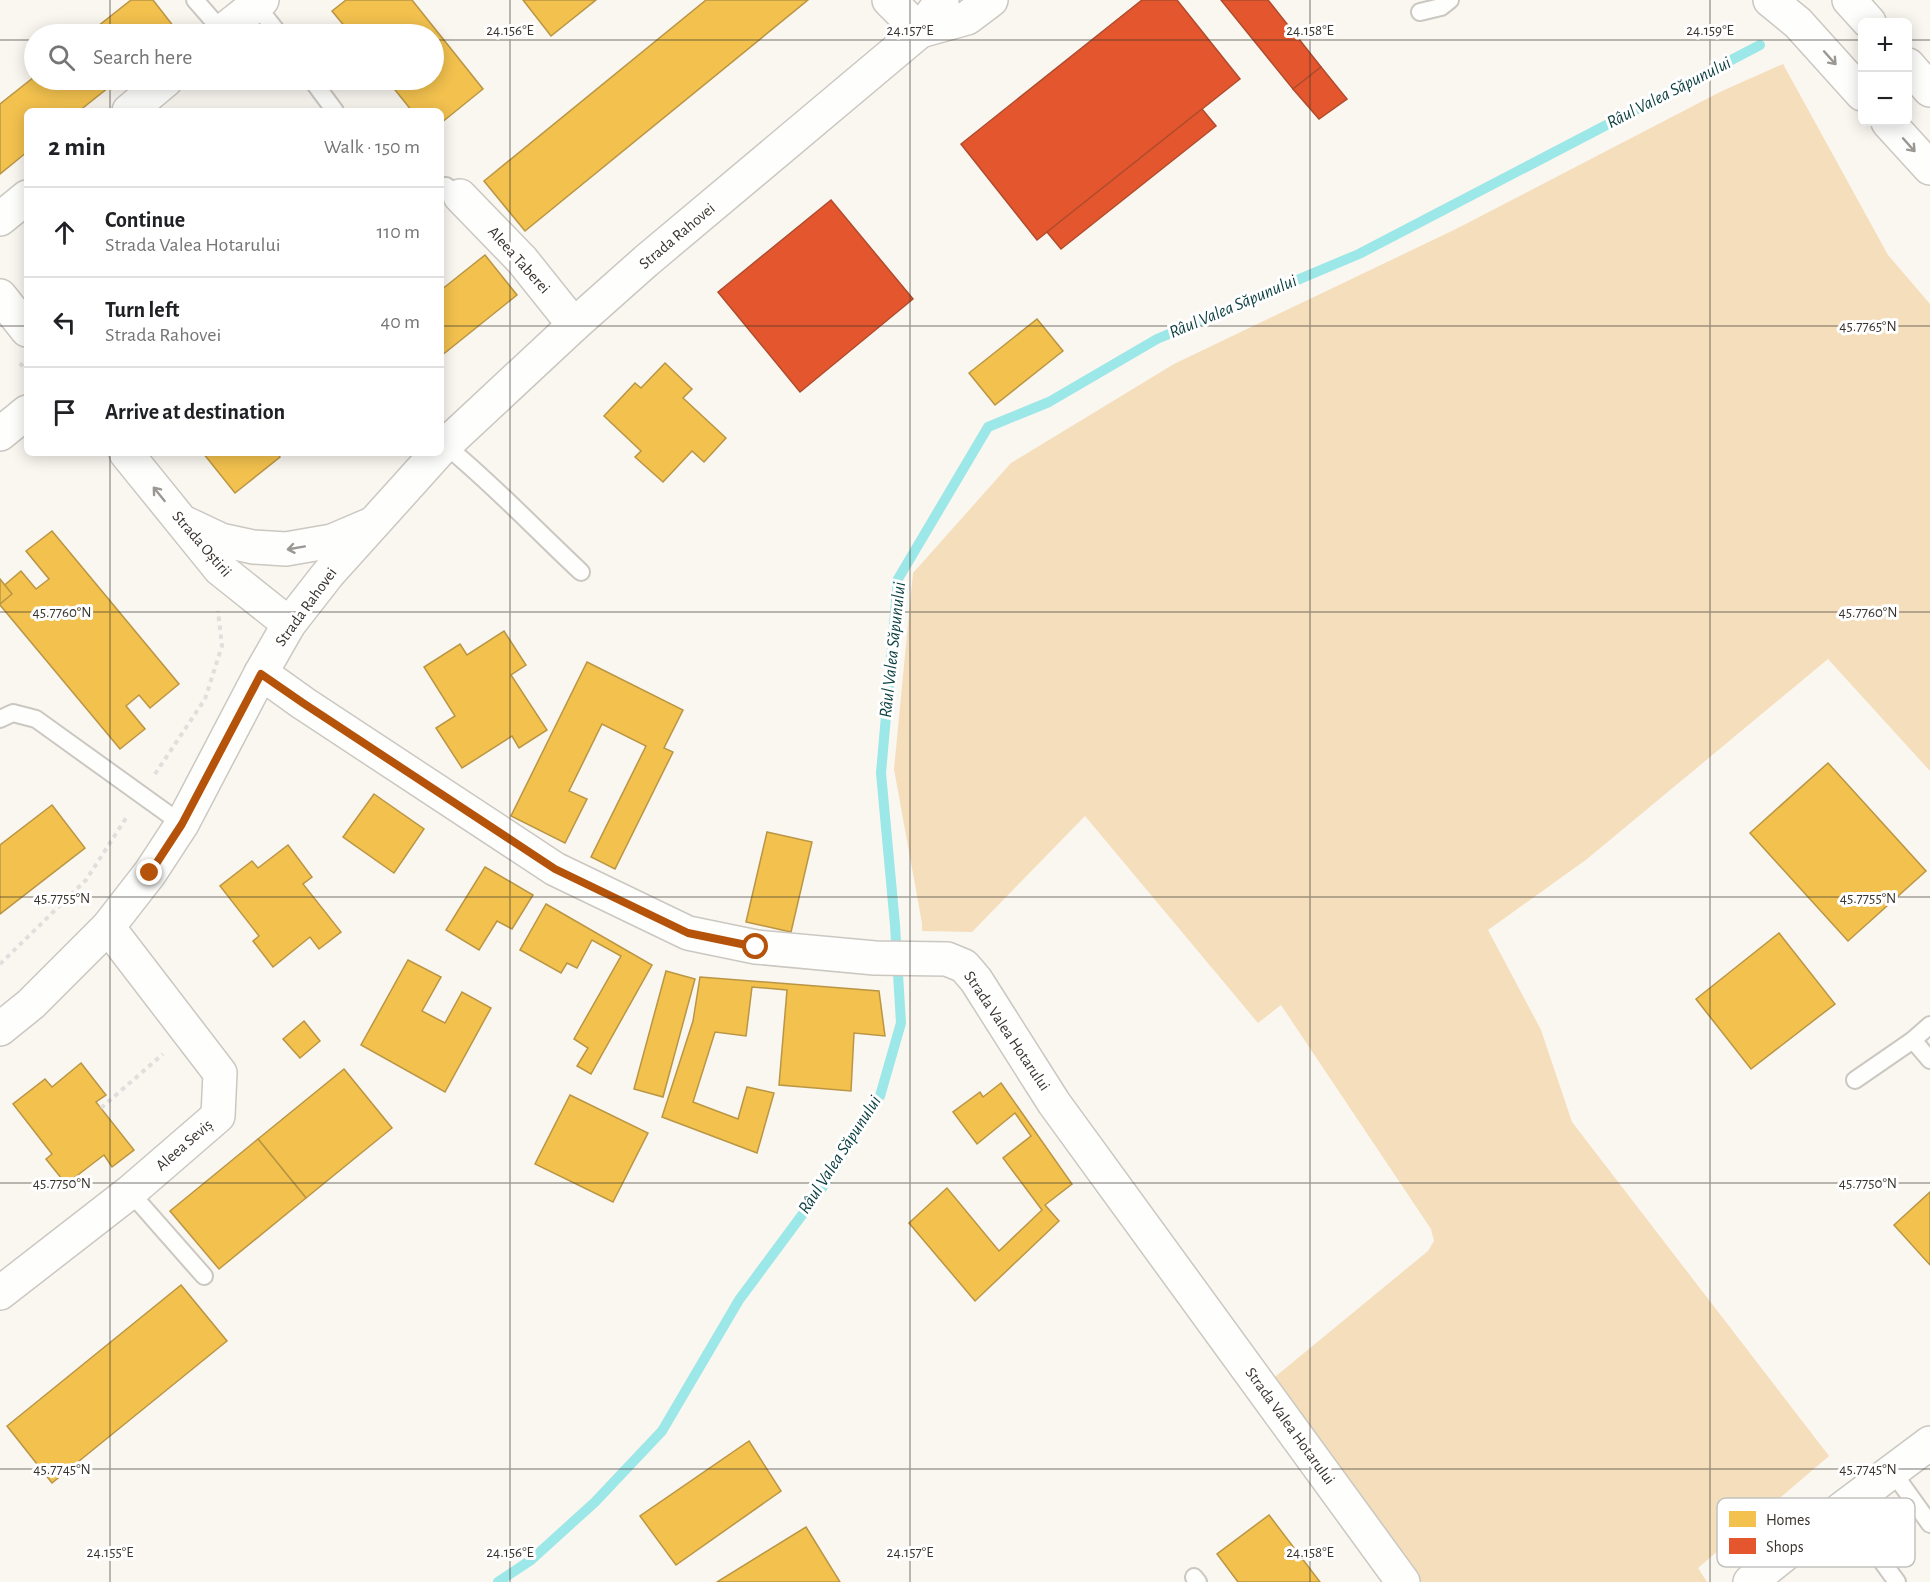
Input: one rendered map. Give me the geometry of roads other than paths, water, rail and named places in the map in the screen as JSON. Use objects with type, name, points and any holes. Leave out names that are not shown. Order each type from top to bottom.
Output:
[{"type":"street","points":[[889,0],[920,31]]},
{"type":"street","name":"Strada Rahovei","points":[[444,446],[646,261],[920,31],[942,0]]},
{"type":"street","name":"Strada Rahovei","points":[[920,31],[967,18],[991,0]]},
{"type":"street","points":[[1770,0],[1798,23],[1858,89]]},
{"type":"street","points":[[1849,0],[1865,18]]},
{"type":"street","points":[[232,24],[259,2]]},
{"type":"street","points":[[1912,70],[1930,90]]},
{"type":"street","points":[[133,108],[154,90]]},
{"type":"street","points":[[1892,126],[1930,168]]},
{"type":"street","name":"Aleea Taberei","points":[[451,191],[522,260],[574,325]]},
{"type":"street","points":[[0,219],[24,199]]},
{"type":"street","points":[[0,296],[24,326]]},
{"type":"street","points":[[0,434],[24,414]]},
{"type":"street","name":"Strada Oștirii","points":[[128,456],[220,569],[289,624]]},
{"type":"street","name":"Strada Rahovei","points":[[0,1029],[31,1004],[108,927],[150,873],[182,824],[289,624],[328,574],[435,456]]},
{"type":"street","points":[[181,521],[221,540],[253,547],[286,549],[332,542],[372,524]]},
{"type":"street","name":"Strada Valea Hotarului","points":[[261,674],[555,869],[688,933],[756,947],[875,958],[947,959],[964,966],[976,980],[1054,1103],[1403,1582]]},
{"type":"street","name":"Aleea Seviș","points":[[0,1293],[130,1192],[218,1116],[220,1074],[108,927]]},
{"type":"street","points":[[1857,1498],[1930,1443]]},
{"type":"street","points":[[1750,1582],[1769,1567]]},
{"type":"lane","points":[[195,0],[214,24]]},
{"type":"lane","points":[[1420,12],[1441,7],[1450,0]]},
{"type":"lane","points":[[259,2],[273,24]]},
{"type":"lane","points":[[319,90],[333,108]]},
{"type":"lane","points":[[444,451],[480,474],[581,572]]},
{"type":"lane","points":[[0,719],[13,713],[36,719],[182,824]]},
{"type":"lane","points":[[1855,1080],[1913,1040],[1930,1025]]},
{"type":"lane","points":[[1913,1040],[1930,1060]]},
{"type":"lane","points":[[130,1192],[204,1276]]},
{"type":"lane","points":[[1892,1471],[1911,1498]]},
{"type":"lane","points":[[1915,1503],[1930,1524]]},
{"type":"lane","points":[[1882,1567],[1890,1580]]},
{"type":"waterway","name":"Râul Valea Săpunului","points":[[498,1582],[531,1560],[595,1502],[662,1431],[739,1300],[822,1188],[880,1096],[901,1023],[895,925],[881,773],[898,579],[988,427],[1049,402],[1157,339],[1359,254],[1760,45]]}]
